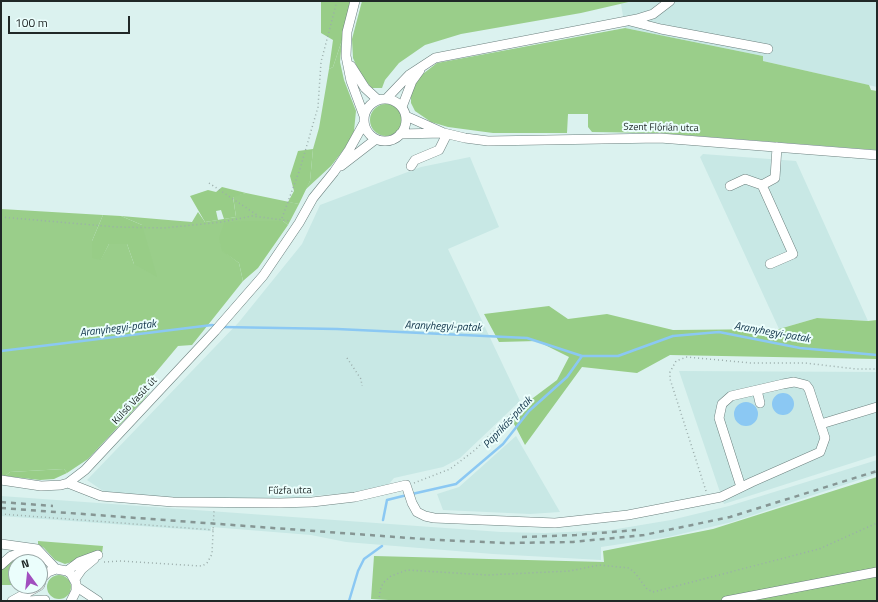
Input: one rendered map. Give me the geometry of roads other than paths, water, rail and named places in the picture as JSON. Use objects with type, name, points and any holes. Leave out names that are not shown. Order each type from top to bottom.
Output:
[{"type":"street","points":[[355,1],[347,32],[346,56],[351,82],[369,134],[376,139],[390,140],[400,134],[406,124],[404,112],[412,81],[422,65]]},
{"type":"street","points":[[334,172],[364,119],[370,104],[382,99],[408,75],[422,65],[440,57],[653,14],[670,1]]},
{"type":"street","points":[[629,20],[661,29],[768,49]]},
{"type":"street","points":[[346,56],[358,78],[382,99],[395,101],[404,112]]},
{"type":"street","name":"Szent Flórián utca","points":[[404,112],[446,134]]},
{"type":"street","name":"Szent Flórián utca","points":[[400,134],[446,134],[488,141],[660,138],[877,155]]},
{"type":"street","points":[[411,166],[415,160],[439,150],[446,134]]},
{"type":"street","points":[[334,172],[376,139]]},
{"type":"street","points":[[762,185],[775,178],[777,147]]},
{"type":"street","name":"Külső Vasút út","points":[[68,483],[81,474],[96,459],[215,331],[263,276],[299,223],[313,198],[334,172]]},
{"type":"street","points":[[730,186],[746,179],[762,185],[792,254],[770,264]]},
{"type":"street","points":[[794,382],[806,385],[809,389],[821,424],[825,442],[820,452],[740,487],[719,413],[722,404],[726,399],[757,390],[794,382]]},
{"type":"street","points":[[757,390],[760,404]]},
{"type":"street","points":[[821,424],[877,407]]},
{"type":"street","points":[[1,480],[52,486],[68,483]]},
{"type":"street","name":"Fűzfa utca","points":[[68,483],[101,496],[173,502],[312,502],[407,488],[417,512],[425,516],[434,518],[555,524],[628,516],[721,497],[740,487]]},
{"type":"street","points":[[1,544],[36,549],[56,569]]},
{"type":"street","points":[[16,554],[22,552],[27,554]]},
{"type":"street","points":[[66,571],[79,562],[98,555],[82,569],[76,583],[75,596],[71,601]]},
{"type":"street","points":[[48,572],[56,569],[66,571],[76,583],[98,601]]},
{"type":"street","points":[[726,601],[877,572]]},
{"type":"street","points":[[12,601],[24,594]]},
{"type":"street","points":[[27,601],[45,601]]},
{"type":"water","points":[[783,393],[791,396],[794,404],[791,412],[783,415],[775,412],[772,404],[775,396]]},
{"type":"water","points":[[746,402],[751,403],[757,409],[757,419],[751,425],[746,426],[741,425],[735,419],[734,414],[735,409],[741,403]]},
{"type":"waterway","name":"Aranyhegyi-patak","points":[[1,351],[212,325],[217,326]]},
{"type":"waterway","name":"Aranyhegyi-patak","points":[[222,327],[337,329],[527,338],[582,356],[618,356],[673,336],[719,332],[800,348],[877,355]]},
{"type":"waterway","name":"Paprikás-patak","points":[[412,494],[456,484],[503,444],[529,411],[567,377],[582,356]]},
{"type":"waterway","name":"Paprikás-patak","points":[[383,520],[387,500],[407,495]]},
{"type":"waterway","name":"Paprikás-patak","points":[[349,601],[358,571],[364,559],[382,546]]},
{"type":"railway","points":[[1,508],[437,540],[507,543],[573,542],[644,535],[730,517],[877,471]]},
{"type":"railway","points":[[1,502],[53,506]]},
{"type":"railway","points":[[522,537],[576,535],[636,530]]}]
